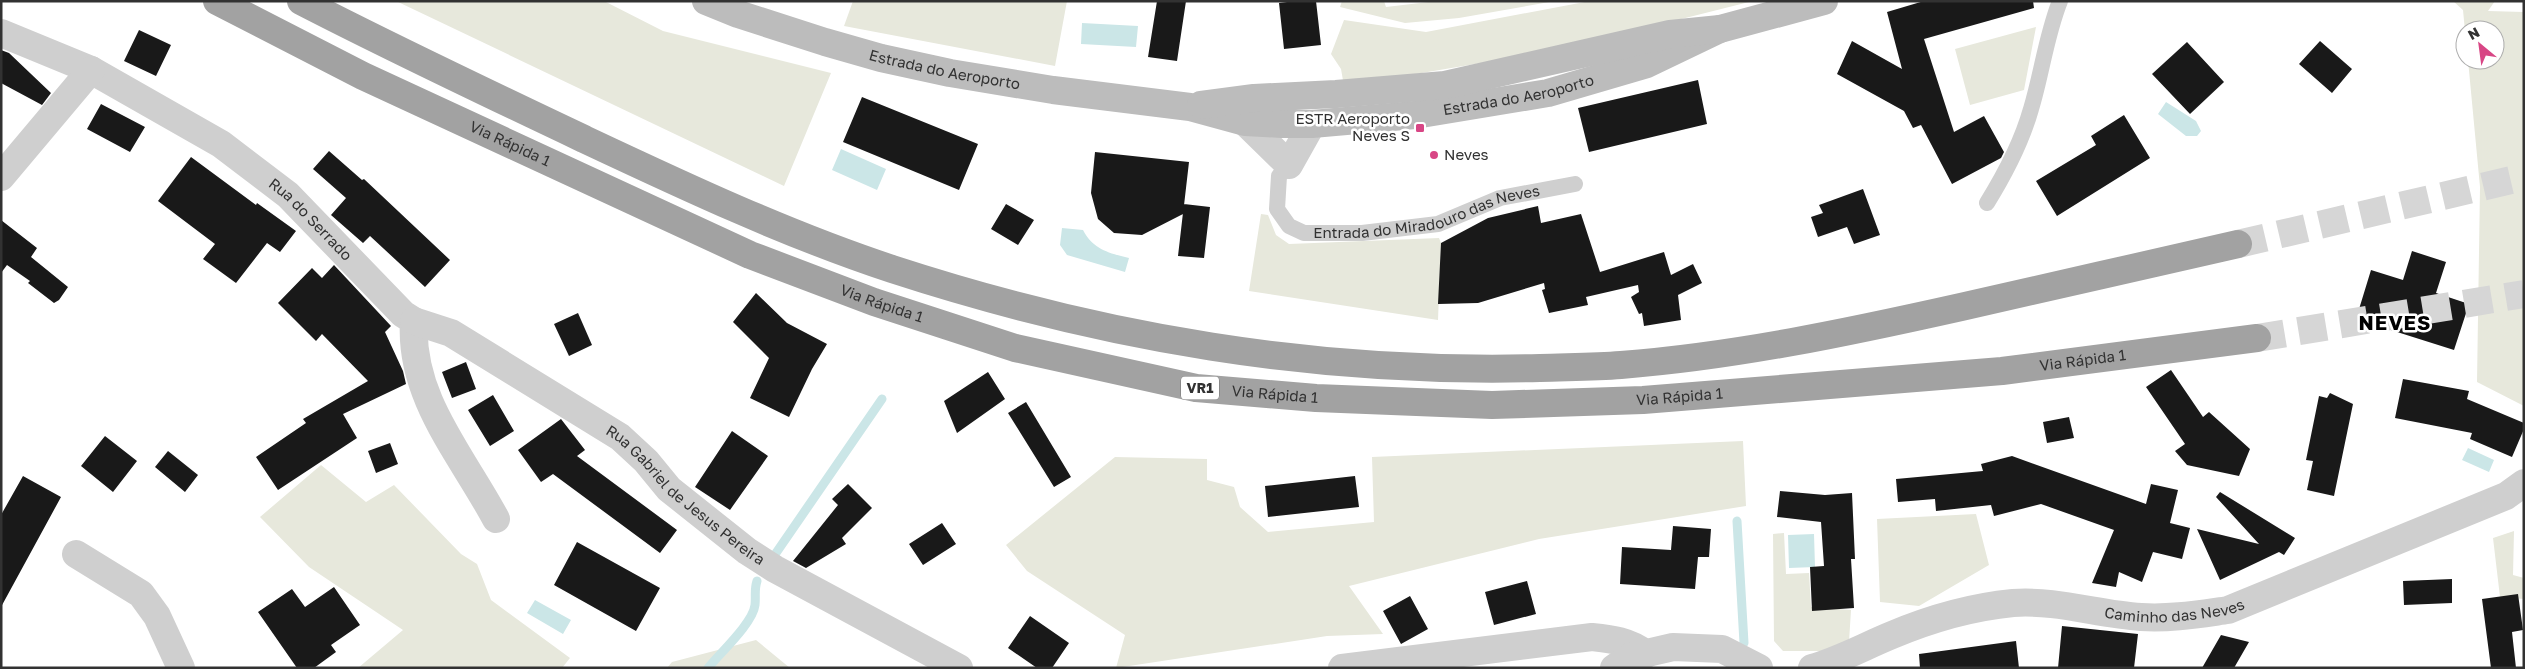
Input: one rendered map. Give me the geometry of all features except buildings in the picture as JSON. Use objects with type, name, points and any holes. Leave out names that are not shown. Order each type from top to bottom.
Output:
[{"type":"highway","name":"Via Rápida 1","points":[[217,1],[363,76],[750,255],[874,302],[1015,348],[1196,388],[1316,398],[1492,405],[1643,400],[2002,371],[2257,338]]},
{"type":"highway","points":[[301,1],[400,52],[669,179],[768,222],[888,268],[1016,307],[1088,325],[1243,353],[1325,362],[1408,368],[1491,369],[1629,364],[1724,354],[1839,334],[2238,244]]},
{"type":"main road","name":"Estrada do Aeroporto","points":[[706,1],[738,14],[824,42],[881,58],[950,73],[1053,90],[1190,107],[1245,122],[1312,124],[1445,112],[1548,93],[1647,64],[1720,29]]},
{"type":"main road","name":"Estrada do Aeroporto","points":[[1190,107],[1254,98],[1336,94],[1445,85],[1670,34],[1720,29],[1824,1]]},
{"type":"main road","points":[[1312,124],[1341,110],[1445,85]]},
{"type":"street","name":"Rua do Serrado","points":[[1,33],[91,70],[221,144],[288,195],[402,314],[414,321]]},
{"type":"street","points":[[1,177],[91,70]]},
{"type":"street","points":[[1245,122],[1289,165]]},
{"type":"street","name":"Entrada do Miradouro das Neves","points":[[1289,165],[1312,124]]},
{"type":"street","points":[[414,321],[414,357],[427,401],[496,519]]},
{"type":"street","name":"Rua Gabriel de Jesus Pereira","points":[[414,321],[459,337],[620,437],[646,461],[669,489],[747,551],[776,569],[959,668]]},
{"type":"street","name":"Caminho das Neves","points":[[1812,668],[1831,662],[1894,634],[1956,613],[2013,603],[2056,603],[2141,617],[2184,616],[2228,610],[2506,496],[2524,483]]},
{"type":"street","points":[[76,554],[140,594],[149,603],[181,668]]},
{"type":"street","points":[[1342,668],[1592,637],[1619,640],[1636,646],[1646,654]]},
{"type":"street","points":[[1614,668],[1630,657],[1673,647],[1722,649],[1759,668]]},
{"type":"lane","points":[[1987,203],[1999,184],[2031,110],[2050,28],[2060,1]]},
{"type":"lane","name":"Entrada do Miradouro das Neves","points":[[1289,165],[1279,176],[1278,209],[1288,226],[1304,233],[1362,233],[1438,224],[1500,198],[1575,184]]},
{"type":"shaded area","points":[[396,1],[604,1],[663,31],[831,73],[784,186]]},
{"type":"shaded area","points":[[853,1],[1067,1],[1055,66],[844,26]]},
{"type":"shaded area","points":[[1342,1],[1384,1],[1386,7],[1437,1],[1555,1],[1459,18],[1405,23],[1340,7]]},
{"type":"shaded area","points":[[1590,1],[1753,1],[1558,50],[1344,86],[1341,69],[1331,54],[1344,20],[1426,32]]},
{"type":"shaded area","points":[[2453,1],[2495,1],[2488,11],[2524,12],[2524,406],[2477,382],[2480,187],[2469,70],[2505,70],[2505,20],[2464,20],[2463,10]]},
{"type":"shaded area","points":[[2036,27],[2024,90],[1970,105],[1955,49]]},
{"type":"shaded area","points":[[1261,214],[1268,215],[1276,235],[1289,244],[1439,238],[1441,243],[1438,320],[1249,291]]},
{"type":"shaded area","points":[[1743,441],[1746,506],[1539,539],[1349,586],[1383,634],[1327,636],[1116,668],[1125,635],[1027,571],[1006,545],[1115,457],[1207,459],[1207,480],[1234,487],[1240,507],[1268,532],[1374,522],[1372,457]]},
{"type":"shaded area","points":[[321,465],[366,502],[394,485],[461,554],[477,564],[491,600],[570,658],[562,668],[358,668],[403,630],[309,567],[260,517]]},
{"type":"shaded area","points":[[1976,514],[1989,565],[1919,606],[1880,602],[1877,519]]},
{"type":"shaded area","points":[[2514,531],[2513,575],[2524,578],[2524,599],[2500,597],[2493,538]]},
{"type":"shaded area","points":[[1784,533],[1786,574],[1809,573],[1811,607],[1851,610],[1849,642],[1834,651],[1783,651],[1774,641],[1773,534]]},
{"type":"shaded area","points":[[756,640],[790,668],[667,668],[672,662]]},
{"type":"water","points":[[1082,23],[1138,26],[1136,47],[1081,44]]},
{"type":"water","points":[[2166,102],[2196,121],[2201,131],[2197,136],[2186,136],[2158,114]]},
{"type":"water","points":[[841,149],[886,169],[877,190],[832,170]]},
{"type":"water","points":[[1062,228],[1083,230],[1096,246],[1129,258],[1125,272],[1067,255],[1060,245]]},
{"type":"water","points":[[2468,448],[2494,460],[2489,472],[2462,460]]},
{"type":"water","points":[[1814,534],[1815,567],[1789,568],[1788,535]]},
{"type":"water","points":[[535,600],[571,620],[563,634],[527,613]]},
{"type":"waterway","points":[[776,553],[882,399]]},
{"type":"waterway","points":[[1737,521],[1744,643]]},
{"type":"waterway","points":[[708,668],[735,638],[753,612],[757,581]]},
{"type":"tunnel","points":[[2238,244],[2524,177]]},
{"type":"tunnel","points":[[2257,338],[2524,294]]},
{"type":"place","name":"ESTR Aeroporto Neves S","points":[[1420,128]]},
{"type":"place","name":"Neves","points":[[1434,155]]},
{"type":"district","name":"NEVES","points":[[2395,323]]}]
